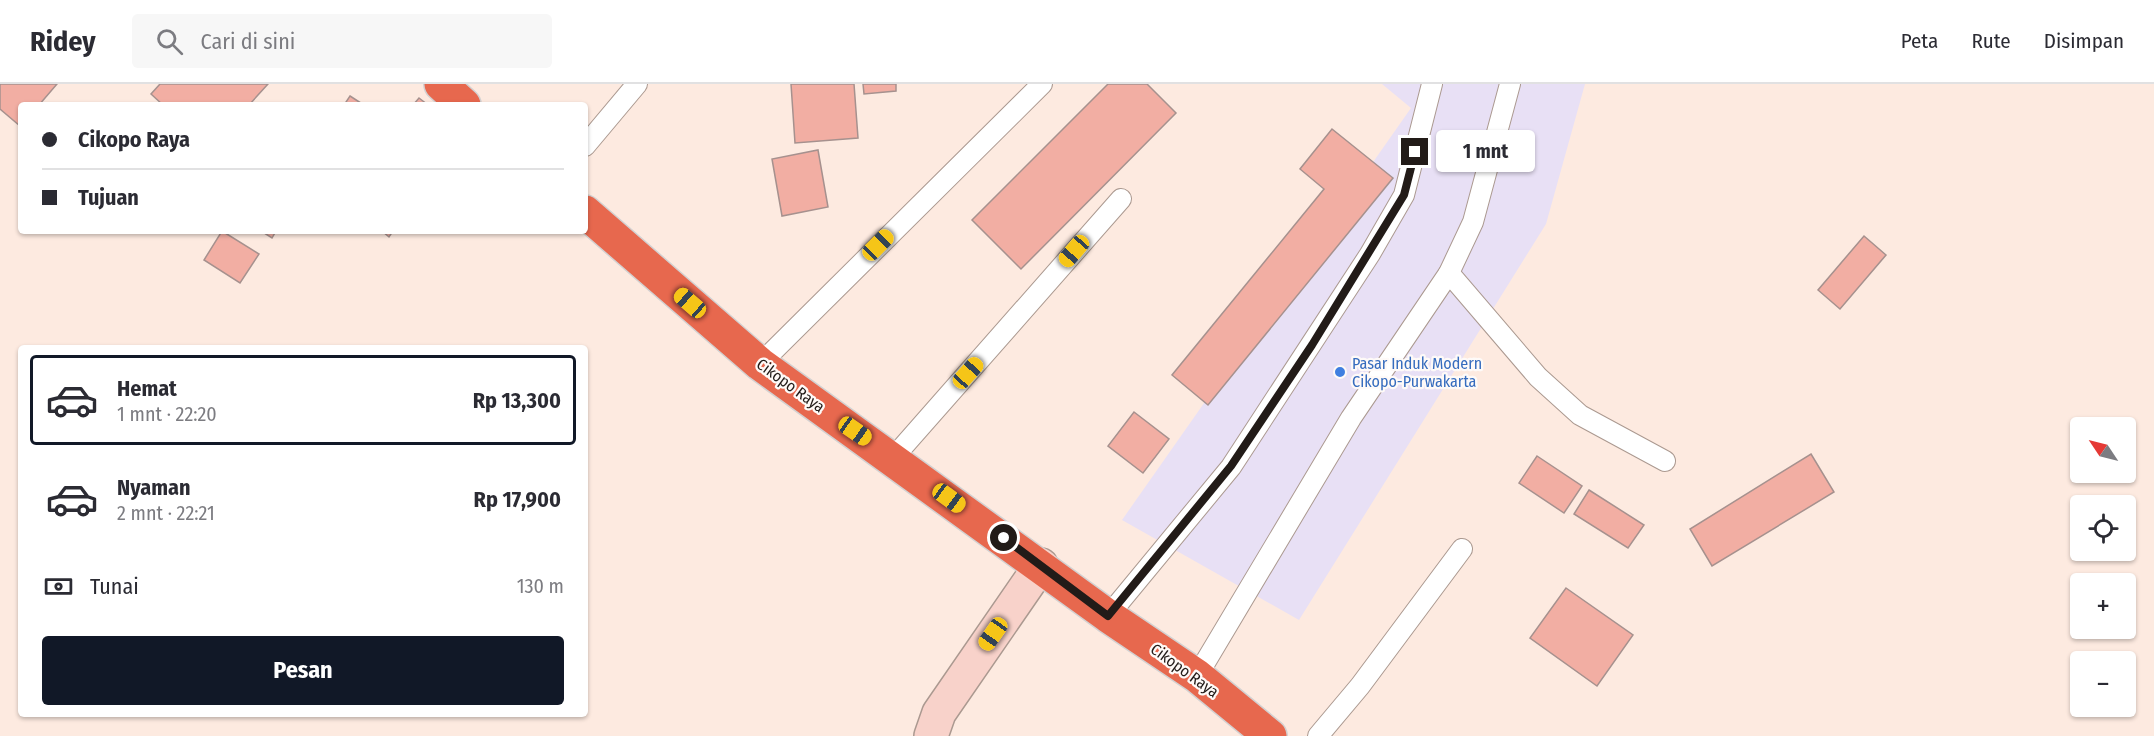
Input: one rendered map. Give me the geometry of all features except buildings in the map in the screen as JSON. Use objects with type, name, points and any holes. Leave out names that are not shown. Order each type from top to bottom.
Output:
[{"type":"highway","points":[[441,84],[461,102]]},
{"type":"highway","name":"Cikopo Raya","points":[[588,215],[760,364],[1041,565],[1108,616],[1197,676],[1270,736]]},
{"type":"street","points":[[932,736],[939,713],[1041,565]]},
{"type":"lane","points":[[588,142],[637,84]]},
{"type":"lane","points":[[760,364],[1042,84]]},
{"type":"lane","points":[[1108,616],[1231,466],[1370,254],[1404,195],[1432,84]]},
{"type":"lane","points":[[1197,676],[1351,418],[1449,273],[1473,222],[1510,84]]},
{"type":"lane","points":[[893,458],[1120,198]]},
{"type":"lane","points":[[1449,273],[1538,377],[1580,415],[1665,461]]},
{"type":"lane","points":[[1318,736],[1360,686],[1462,549]]},
{"type":"shaded area","name":"Pasar Induk Modern Cikopo-Purwakarta","points":[[1382,84],[1585,84],[1546,224],[1299,620],[1122,520],[1411,108]]},
{"type":"place","name":"Pasar Induk Modern Cikopo-Purwakarta","points":[[1340,372]]},
{"type":"route","points":[[1004,538],[1108,616],[1231,466],[1312,345],[1370,254],[1404,195],[1415,152]]}]
